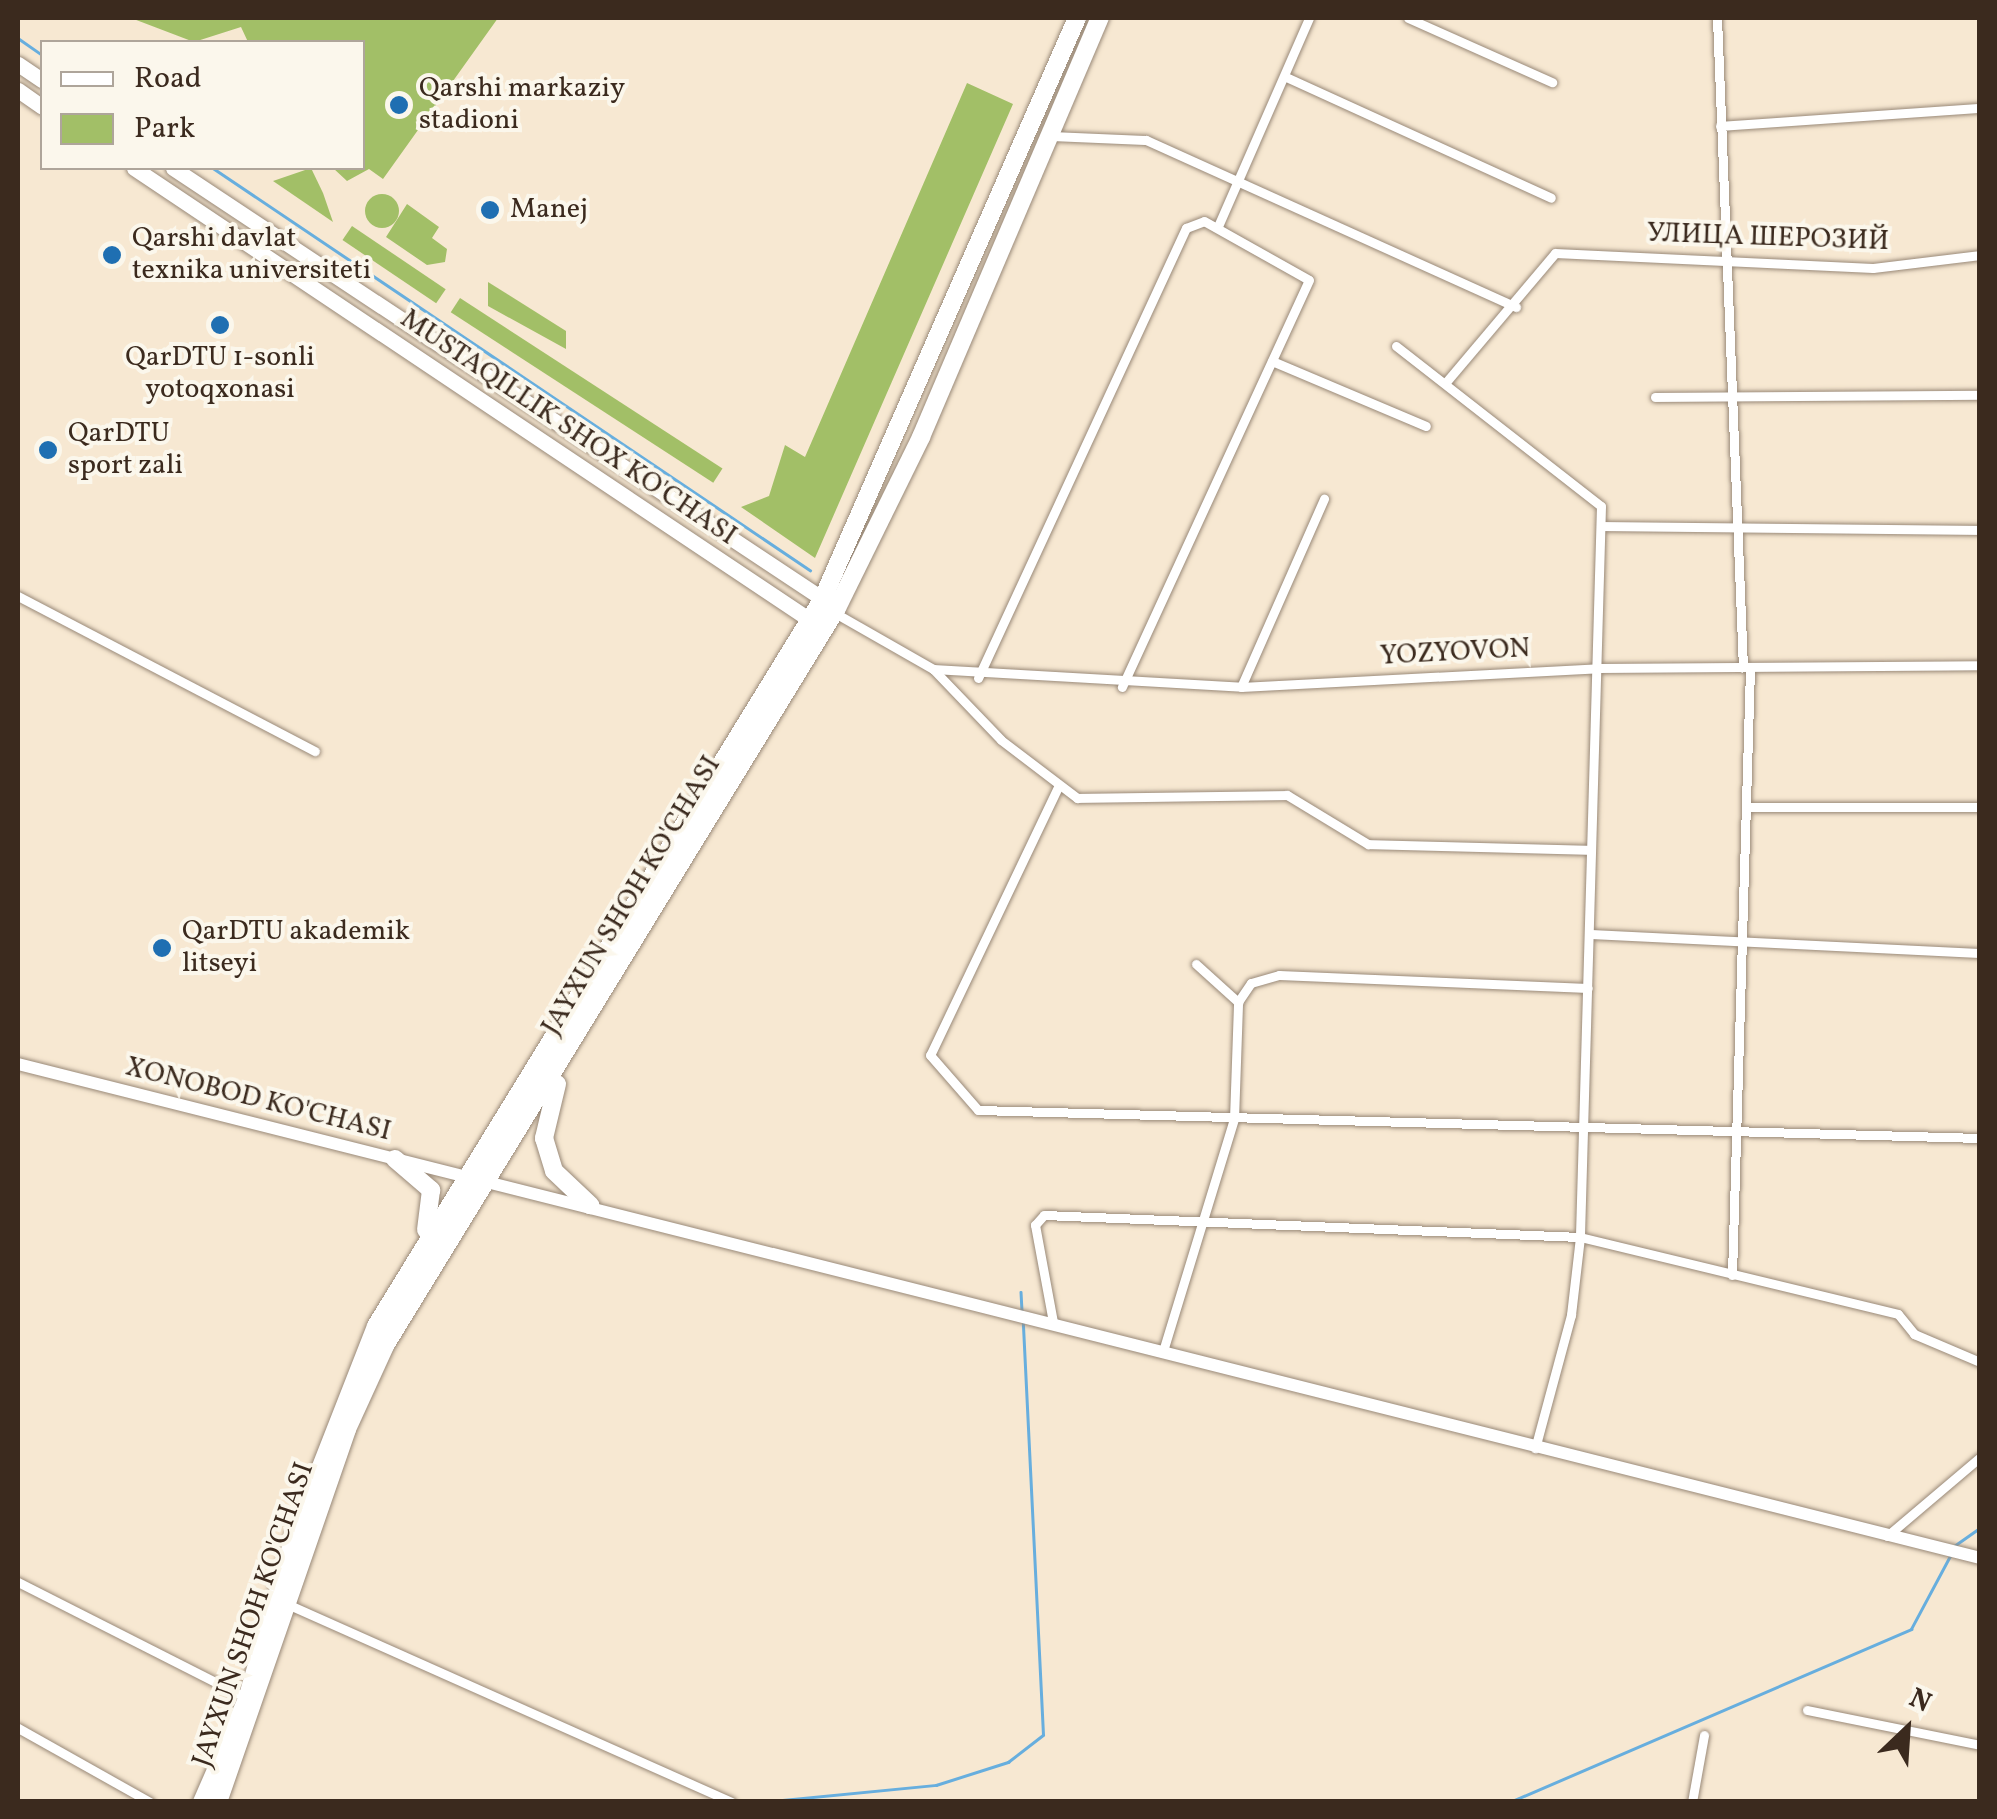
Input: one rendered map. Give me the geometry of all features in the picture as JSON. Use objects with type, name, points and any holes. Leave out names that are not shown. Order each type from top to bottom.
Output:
[{"type":"highway","name":"JAYXUN SHOH KO'CHASI","points":[[202,1802],[247,1699],[334,1422],[407,1273],[825,614],[1077,18]]},
{"type":"highway","name":"JAYXUN SHOH KO'CHASI","points":[[218,1802],[287,1604],[386,1344],[565,1060],[825,614],[1050,136],[1100,18]]},
{"type":"highway","points":[[565,1060],[544,1138],[554,1172],[590,1205]]},
{"type":"highway","points":[[395,1159],[431,1190],[434,1208],[407,1273]]},
{"type":"main road","points":[[18,66],[40,79]]},
{"type":"main road","points":[[18,90],[40,106]]},
{"type":"main road","name":"MUSTAQILLIK SHOX KO'CHASI","points":[[137,170],[825,614]]},
{"type":"main road","name":"MUSTAQILLIK SHOX KO'CHASI","points":[[176,170],[825,614]]},
{"type":"main road","name":"XONOBOD KO'CHASI","points":[[18,1064],[590,1205],[1975,1557]]},
{"type":"street","points":[[1219,224],[1309,18]]},
{"type":"street","points":[[1408,18],[1424,20],[1552,82]]},
{"type":"street","points":[[1717,18],[1750,807],[1732,1275]]},
{"type":"street","points":[[1286,77],[1551,198]]},
{"type":"street","points":[[1720,126],[1980,108]]},
{"type":"street","points":[[1050,136],[1146,140],[1516,307],[1448,381]]},
{"type":"street","points":[[978,678],[1186,228],[1219,224],[1308,274],[1122,686]]},
{"type":"street","name":"УЛИЦА ШЕРОЗИЙ","points":[[1516,307],[1555,253],[1872,268],[1980,255]]},
{"type":"street","points":[[1396,346],[1448,381],[1596,500],[1603,526],[1580,1237],[1571,1315],[1535,1448]]},
{"type":"street","points":[[1272,361],[1426,426]]},
{"type":"street","points":[[1656,397],[1980,395]]},
{"type":"street","points":[[1241,687],[1324,499]]},
{"type":"street","points":[[1603,526],[1738,532],[1980,530]]},
{"type":"street","points":[[18,596],[316,751]]},
{"type":"street","points":[[825,614],[933,670],[1058,787],[1104,799],[1287,795],[1368,844],[1591,850]]},
{"type":"street","name":"YOZYOVON","points":[[933,670],[978,678],[1122,686],[1241,687],[1598,668],[1980,665]]},
{"type":"street","points":[[1058,787],[930,1055],[932,1068],[978,1110],[1738,1126],[1980,1138]]},
{"type":"street","points":[[1750,807],[1980,806]]},
{"type":"street","points":[[1590,934],[1980,953]]},
{"type":"street","points":[[1196,964],[1238,1002]]},
{"type":"street","points":[[1163,1351],[1234,1118],[1238,1002],[1251,983],[1279,976],[1588,988]]},
{"type":"street","points":[[1053,1322],[1037,1218],[1580,1237],[1898,1314],[1914,1334],[1980,1362]]},
{"type":"street","points":[[1887,1536],[1980,1457]]},
{"type":"street","points":[[19,1585],[247,1699]]},
{"type":"street","points":[[287,1604],[732,1802]]},
{"type":"street","points":[[1807,1710],[1980,1745]]},
{"type":"street","points":[[18,1728],[150,1802]]},
{"type":"street","points":[[1692,1802],[1704,1735]]},
{"type":"green space","name":"Qarshi markaziy stadioni","points":[[131,18],[498,18],[383,179],[369,169],[347,181],[335,170],[365,170],[365,40],[247,40],[241,27],[189,40]]},
{"type":"green space","points":[[967,83],[1013,104],[815,558],[741,507],[769,496],[785,445],[805,457]]},
{"type":"green space","points":[[312,170],[333,222],[273,181]]},
{"type":"green space","points":[[382,194],[394,199],[399,211],[394,223],[382,228],[370,223],[365,211],[370,199]]},
{"type":"green space","points":[[407,204],[439,227],[432,238],[447,249],[445,262],[427,265],[386,237]]},
{"type":"green space","points":[[352,226],[446,289],[436,303],[342,240]]},
{"type":"green space","points":[[488,282],[566,331],[566,349],[488,306]]},
{"type":"green space","points":[[460,298],[723,468],[713,483],[451,312]]},
{"type":"waterway","points":[[18,38],[40,54]]},
{"type":"waterway","points":[[216,170],[810,570]]},
{"type":"waterway","points":[[1021,1292],[1022,1310]]},
{"type":"waterway","points":[[762,1802],[936,1785],[1008,1762],[1043,1735],[1023,1323]]},
{"type":"waterway","points":[[1954,1546],[1980,1528]]},
{"type":"waterway","points":[[1510,1802],[1911,1629],[1951,1554]]},
{"type":"place","name":"Qarshi markaziy stadioni","points":[[399,105]]},
{"type":"place","name":"Manej","points":[[490,210]]},
{"type":"place","name":"Qarshi davlat texnika universiteti","points":[[112,255]]},
{"type":"place","name":"QarDTU 1-sonli yotoqxonasi","points":[[220,325]]},
{"type":"place","name":"QarDTU sport zali","points":[[48,450]]},
{"type":"place","name":"QarDTU akademik litseyi","points":[[162,948]]}]
